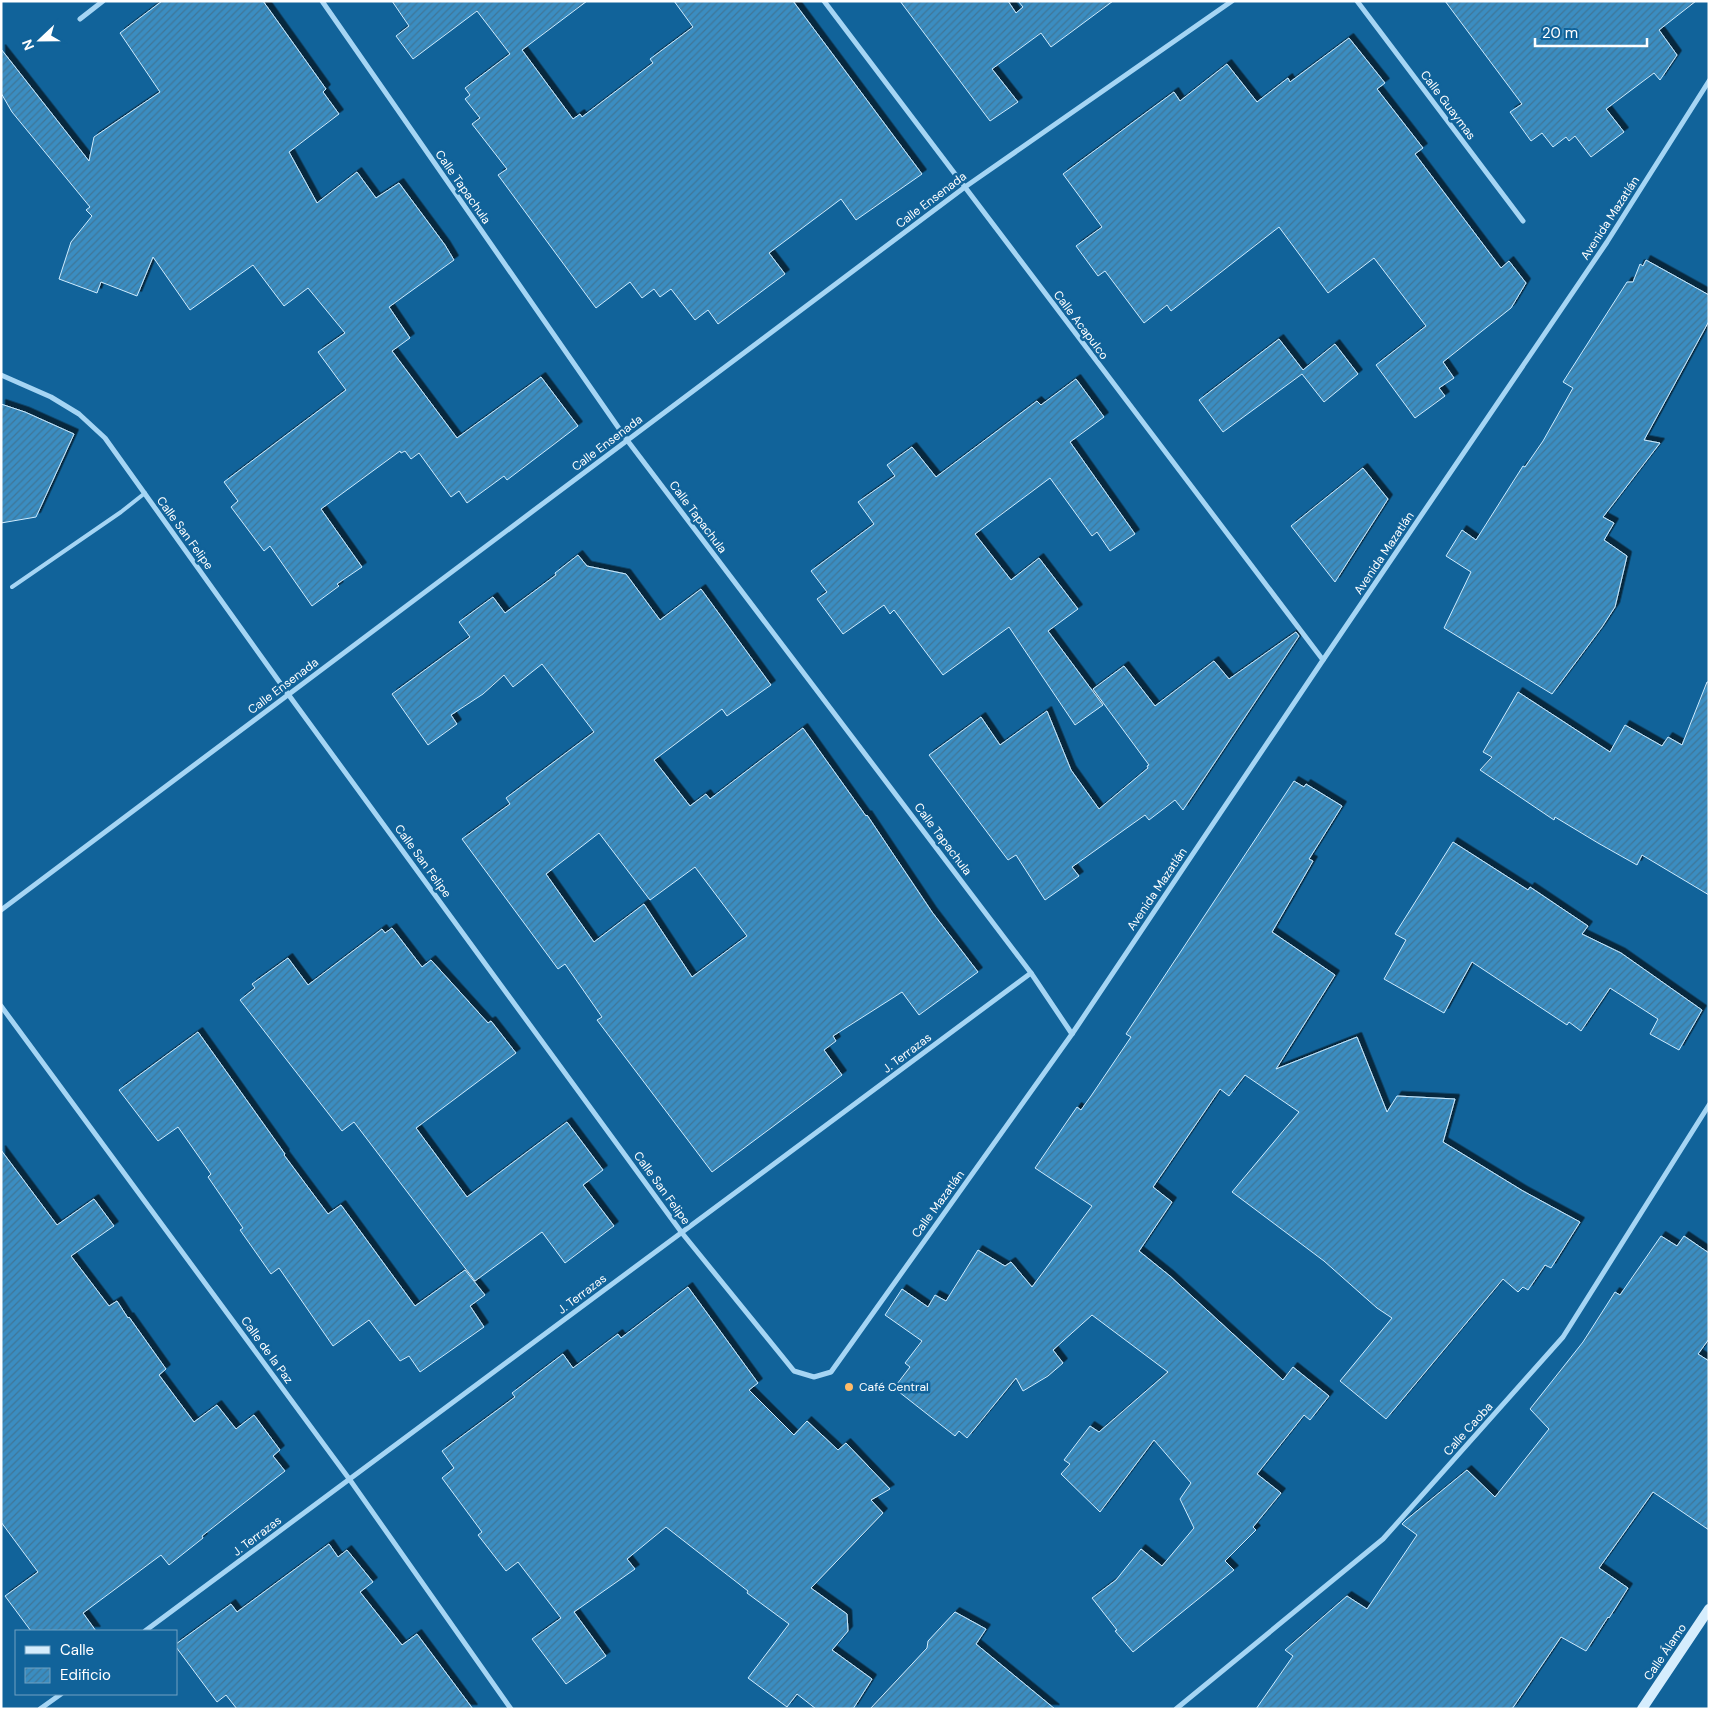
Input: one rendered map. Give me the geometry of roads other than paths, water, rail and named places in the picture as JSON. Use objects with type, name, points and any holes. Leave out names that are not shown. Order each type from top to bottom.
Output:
[{"type":"main road","name":"Calle Álamo","points":[[1642,1709],[1709,1609]]},
{"type":"street","points":[[80,19],[103,1]]},
{"type":"street","name":"Calle Tapachula","points":[[322,1],[627,440],[1031,973],[1072,1034]]},
{"type":"street","name":"Calle Acapulco","points":[[824,1],[1323,660]]},
{"type":"street","name":"Calle Ensenada","points":[[1,910],[965,187],[1232,1]]},
{"type":"street","name":"Calle Guaymas","points":[[1357,1],[1523,221]]},
{"type":"street","name":"Avenida Mazatlán","points":[[1072,1034],[1323,660],[1608,242],[1709,82]]},
{"type":"street","name":"Calle San Felipe","points":[[1,375],[50,397],[79,414],[105,438],[288,694],[682,1232],[794,1371],[814,1377]]},
{"type":"street","name":"J. Terrazas","points":[[146,1630],[1031,973]]},
{"type":"street","name":"Calle de la Paz","points":[[1,1006],[350,1480],[511,1709]]},
{"type":"street","name":"Calle Mazatlán","points":[[814,1377],[831,1372],[1072,1034]]},
{"type":"street","name":"Calle Caoba","points":[[1176,1709],[1383,1539],[1557,1344],[1709,1105]]},
{"type":"street","points":[[40,1709],[60,1695]]},
{"type":"lane","points":[[12,587],[121,512],[145,493]]},
{"type":"place","name":"Café Central","points":[[849,1387]]}]
